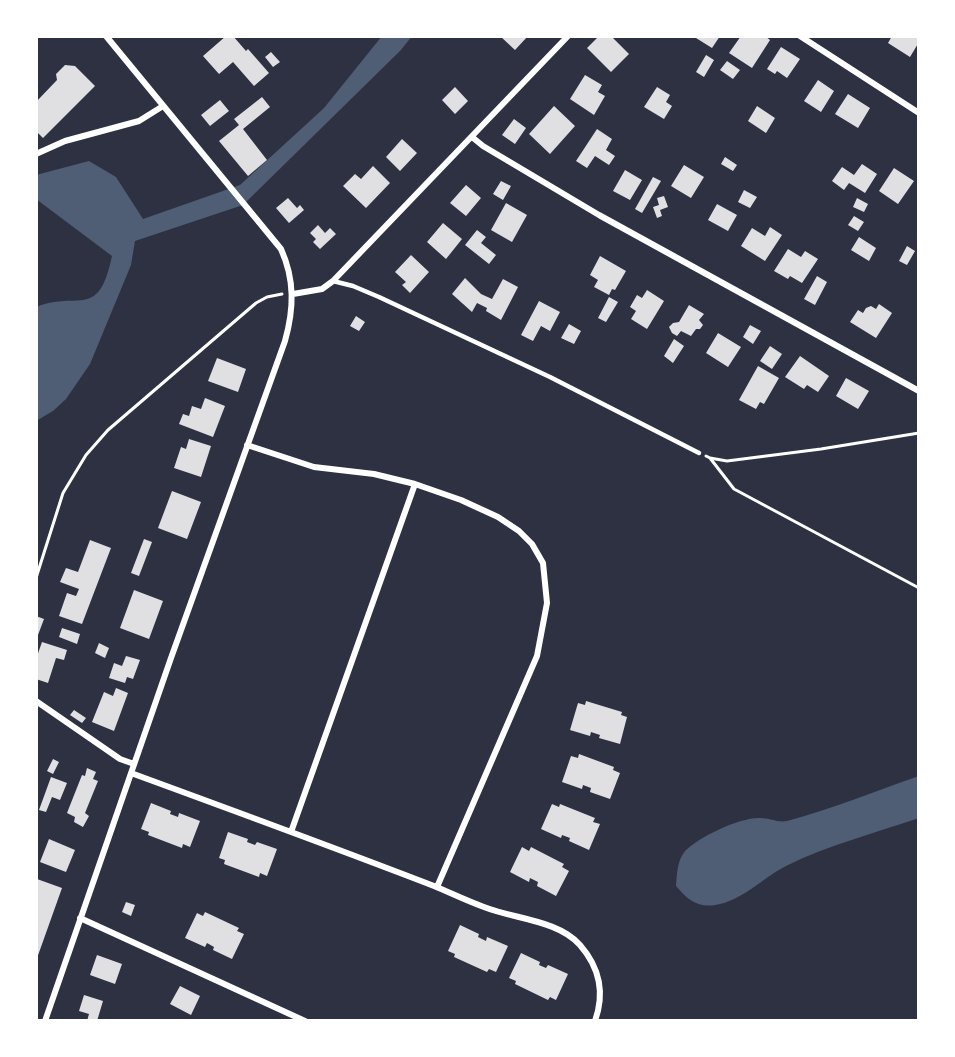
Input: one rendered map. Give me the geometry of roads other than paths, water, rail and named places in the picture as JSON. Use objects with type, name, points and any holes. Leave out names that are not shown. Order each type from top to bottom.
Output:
[{"type":"street","points":[[45,1021],[285,341],[291,320],[293,294],[290,270],[281,249],[106,36]]},
{"type":"street","points":[[293,294],[322,289],[333,281],[567,36]]},
{"type":"street","points":[[800,36],[919,114]]},
{"type":"street","points":[[36,154],[65,141],[139,121],[163,106]]},
{"type":"street","points":[[472,137],[483,146],[599,215],[919,391]]},
{"type":"street","points":[[247,445],[314,467],[374,474],[415,484],[461,500],[498,517],[519,531],[532,544],[543,563],[547,603],[537,656],[437,887]]},
{"type":"street","points":[[291,832],[415,484]]},
{"type":"street","points":[[36,701],[120,759],[134,764]]},
{"type":"street","points":[[131,773],[437,887],[486,908],[549,926],[566,934],[580,944],[595,966],[601,983],[600,1006],[595,1021]]},
{"type":"street","points":[[80,918],[305,1021]]},
{"type":"lane","points":[[333,281],[353,286],[379,297],[518,362],[699,453]]},
{"type":"water","points":[[382,36],[412,36],[401,50],[243,205],[135,241],[131,265],[90,364],[66,399],[53,411],[36,421],[36,307],[51,303],[85,300],[93,296],[107,276],[112,256],[36,199],[36,175],[89,161],[116,177],[143,219],[240,185],[324,108]]},
{"type":"water","points":[[919,776],[919,818],[836,845],[788,865],[744,894],[725,903],[709,906],[698,904],[688,899],[676,886],[679,863],[685,851],[720,829],[752,819],[787,821]]}]
